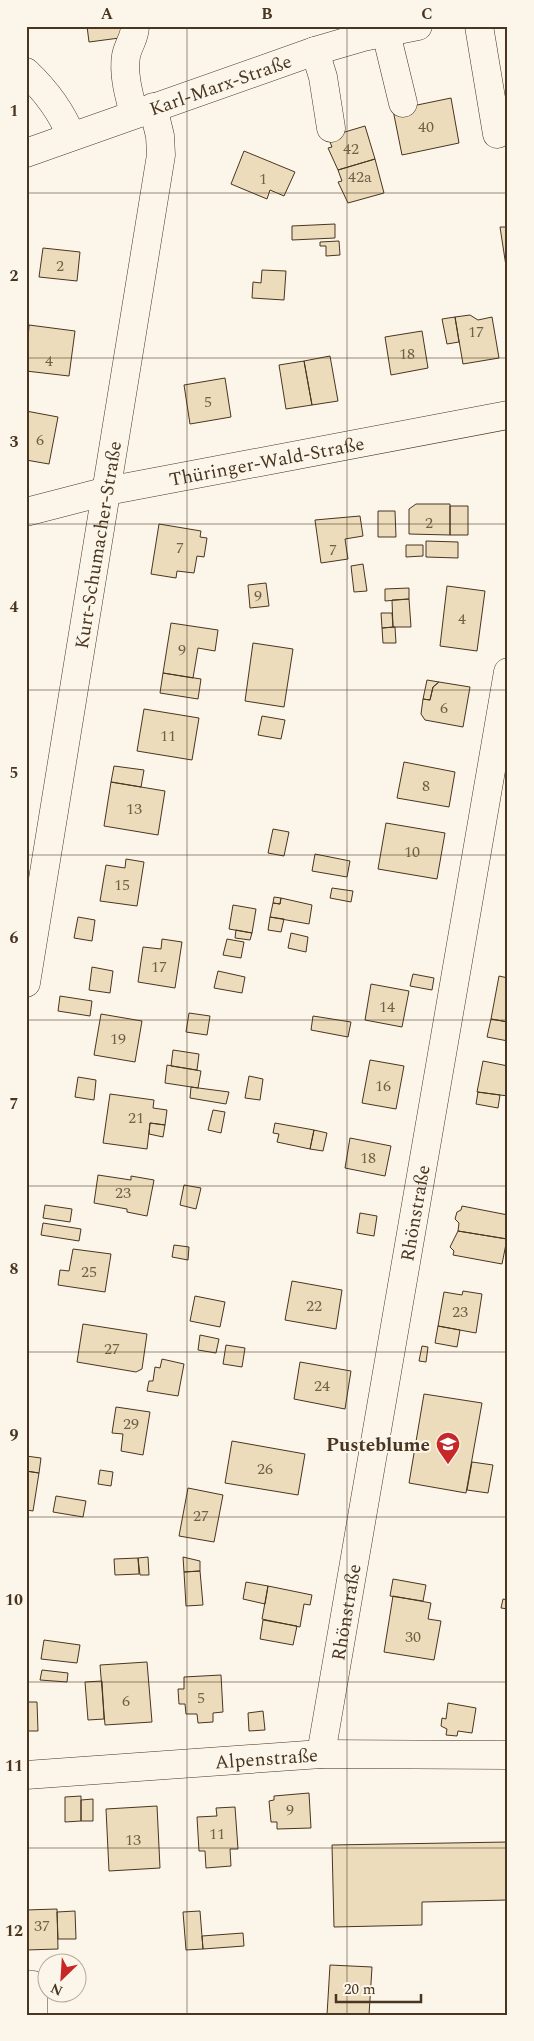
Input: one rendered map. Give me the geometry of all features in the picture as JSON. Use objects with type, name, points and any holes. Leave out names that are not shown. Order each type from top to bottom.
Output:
[{"type":"street","name":"Kurt-Schumacher-Straße","points":[[26,983],[162,155],[160,136],[127,88],[126,54],[135,36],[135,26]]},
{"type":"street","name":"Karl-Marx-Straße","points":[[26,153],[370,32],[418,26]]},
{"type":"street","points":[[479,26],[497,134]]},
{"type":"street","points":[[370,32],[403,103]]},
{"type":"street","points":[[315,50],[323,77],[331,128]]},
{"type":"street","points":[[26,72],[40,85],[62,113],[70,136]]},
{"type":"street","name":"Thüringer-Wald-Straße","points":[[26,512],[107,490],[508,415]]},
{"type":"street","name":"Rhönstraße","points":[[321,1754],[508,672]]},
{"type":"street","name":"Alpenstraße","points":[[26,1775],[321,1754],[508,1755]]},
{"type":"street","points":[[26,1985],[33,1985],[33,2015]]},
{"type":"building","points":[[87,26],[125,26],[127,37],[89,42]]},
{"type":"building","points":[[451,98],[459,143],[402,155],[393,110]]},
{"type":"building","points":[[365,126],[375,159],[338,170],[328,148],[332,147],[328,137]]},
{"type":"building","points":[[244,151],[295,172],[284,196],[270,190],[267,199],[231,184]]},
{"type":"building","points":[[375,159],[384,193],[348,203],[338,182],[342,181],[338,170]]},
{"type":"building","points":[[335,224],[335,238],[292,240],[292,226]]},
{"type":"building","points":[[500,227],[508,227],[508,279]]},
{"type":"building","points":[[339,241],[340,255],[326,256],[326,246],[320,246],[320,242]]},
{"type":"building","points":[[43,248],[80,252],[77,281],[39,277]]},
{"type":"building","points":[[262,270],[286,271],[284,300],[252,298],[253,282],[261,283]]},
{"type":"building","points":[[470,315],[478,320],[492,317],[499,358],[463,364],[455,317]]},
{"type":"building","points":[[455,317],[459,342],[447,344],[442,319]]},
{"type":"building","points":[[29,325],[75,331],[69,376],[26,371]]},
{"type":"building","points":[[422,331],[428,368],[391,375],[385,337]]},
{"type":"building","points":[[330,356],[338,401],[312,405],[304,361]]},
{"type":"building","points":[[304,361],[312,405],[286,409],[279,365]]},
{"type":"building","points":[[225,378],[231,417],[190,424],[184,385]]},
{"type":"building","points":[[26,411],[58,417],[49,464],[26,460]]},
{"type":"building","points":[[416,504],[450,504],[450,535],[409,534],[409,509]]},
{"type":"building","points":[[450,506],[468,506],[468,535],[450,535]]},
{"type":"building","points":[[378,511],[395,511],[396,537],[378,537]]},
{"type":"building","points":[[360,516],[363,536],[345,539],[348,559],[321,563],[315,520]]},
{"type":"building","points":[[159,524],[201,531],[200,537],[207,538],[204,557],[197,556],[194,573],[177,571],[176,578],[151,574]]},
{"type":"building","points":[[426,541],[458,542],[458,558],[426,557]]},
{"type":"building","points":[[406,545],[423,545],[423,556],[406,557]]},
{"type":"building","points":[[363,564],[367,591],[354,592],[351,566]]},
{"type":"building","points":[[266,583],[269,606],[250,608],[248,585]]},
{"type":"building","points":[[447,586],[485,591],[477,651],[440,646]]},
{"type":"building","points":[[409,588],[409,599],[385,601],[385,589]]},
{"type":"building","points":[[409,599],[411,627],[393,627],[392,600]]},
{"type":"building","points":[[381,613],[392,613],[393,627],[382,628]]},
{"type":"building","points":[[171,623],[218,630],[215,651],[198,648],[193,678],[163,673]]},
{"type":"building","points":[[395,627],[396,643],[383,643],[382,628]]},
{"type":"building","points":[[253,643],[293,649],[284,707],[245,701]]},
{"type":"building","points":[[163,673],[201,679],[198,699],[160,693]]},
{"type":"building","points":[[427,680],[439,682],[433,687],[430,700],[423,699]]},
{"type":"building","points":[[439,682],[470,687],[463,727],[425,720],[421,714],[423,699],[430,700],[433,687]]},
{"type":"building","points":[[144,709],[199,718],[192,760],[137,751]]},
{"type":"building","points":[[262,716],[285,720],[281,739],[258,735]]},
{"type":"building","points":[[404,762],[455,772],[449,807],[397,798]]},
{"type":"building","points":[[114,766],[144,770],[141,787],[111,782]]},
{"type":"building","points":[[111,782],[165,791],[158,835],[104,826]]},
{"type":"building","points":[[386,823],[445,833],[437,879],[378,869]]},
{"type":"building","points":[[273,829],[289,832],[284,856],[268,853]]},
{"type":"building","points":[[315,854],[350,861],[347,877],[312,871]]},
{"type":"building","points":[[126,859],[144,862],[137,906],[100,901],[106,865],[125,868]]},
{"type":"building","points":[[332,888],[353,891],[351,902],[330,898]]},
{"type":"building","points":[[274,897],[281,898],[280,904],[273,903]]},
{"type":"building","points":[[281,898],[312,905],[309,924],[270,917],[273,903],[280,904]]},
{"type":"building","points":[[233,905],[256,909],[252,933],[229,929]]},
{"type":"building","points":[[78,917],[95,920],[92,941],[74,938]]},
{"type":"building","points":[[270,917],[284,919],[281,932],[268,930]]},
{"type":"building","points":[[236,930],[252,933],[250,940],[235,938]]},
{"type":"building","points":[[291,933],[308,937],[306,952],[288,948]]},
{"type":"building","points":[[162,939],[182,942],[175,988],[138,982],[143,947],[161,949]]},
{"type":"building","points":[[227,939],[244,942],[241,958],[223,955]]},
{"type":"building","points":[[92,967],[113,971],[110,993],[89,990]]},
{"type":"building","points":[[218,971],[245,977],[242,993],[214,988]]},
{"type":"building","points":[[413,974],[434,978],[432,990],[410,986]]},
{"type":"building","points":[[499,976],[508,978],[508,1022],[491,1019]]},
{"type":"building","points":[[371,984],[409,991],[402,1027],[365,1020]]},
{"type":"building","points":[[60,996],[92,1001],[90,1016],[58,1011]]},
{"type":"building","points":[[189,1013],[210,1016],[207,1035],[186,1032]]},
{"type":"building","points":[[101,1014],[142,1021],[135,1062],[94,1055]]},
{"type":"building","points":[[313,1016],[351,1022],[348,1037],[311,1030]]},
{"type":"building","points":[[491,1019],[508,1022],[508,1041],[487,1037]]},
{"type":"building","points":[[173,1050],[199,1054],[197,1070],[171,1066]]},
{"type":"building","points":[[370,1060],[404,1066],[396,1109],[362,1103]]},
{"type":"building","points":[[483,1061],[508,1066],[508,1096],[477,1092]]},
{"type":"building","points":[[167,1065],[201,1071],[198,1088],[165,1083]]},
{"type":"building","points":[[249,1076],[263,1079],[260,1100],[245,1098]]},
{"type":"building","points":[[78,1077],[96,1080],[94,1100],[75,1097]]},
{"type":"building","points":[[191,1087],[229,1092],[226,1104],[190,1098]]},
{"type":"building","points":[[478,1092],[500,1095],[498,1108],[476,1104]]},
{"type":"building","points":[[110,1094],[154,1100],[153,1108],[167,1110],[165,1125],[150,1123],[147,1149],[103,1143]]},
{"type":"building","points":[[213,1110],[225,1112],[221,1133],[208,1130]]},
{"type":"building","points":[[150,1123],[165,1125],[163,1137],[149,1134]]},
{"type":"building","points":[[275,1123],[314,1130],[310,1149],[277,1142],[279,1134],[273,1133]]},
{"type":"building","points":[[314,1130],[327,1133],[323,1151],[310,1149]]},
{"type":"building","points":[[350,1138],[391,1146],[385,1176],[345,1168]]},
{"type":"building","points":[[98,1175],[131,1180],[131,1176],[154,1180],[147,1216],[127,1212],[127,1209],[94,1203]]},
{"type":"building","points":[[184,1185],[201,1188],[196,1209],[180,1205]]},
{"type":"building","points":[[45,1205],[72,1209],[70,1222],[43,1218]]},
{"type":"building","points":[[462,1206],[508,1215],[507,1239],[458,1231],[459,1223],[455,1219],[457,1212],[461,1210]]},
{"type":"building","points":[[360,1213],[377,1216],[374,1236],[357,1233]]},
{"type":"building","points":[[43,1223],[81,1229],[79,1241],[41,1235]]},
{"type":"building","points":[[458,1231],[507,1239],[502,1264],[453,1255],[454,1251],[450,1247]]},
{"type":"building","points":[[174,1245],[189,1247],[188,1260],[172,1257]]},
{"type":"building","points":[[73,1249],[111,1254],[105,1292],[58,1285],[60,1270],[69,1271]]},
{"type":"building","points":[[292,1281],[342,1290],[336,1329],[285,1320]]},
{"type":"building","points":[[463,1291],[482,1294],[476,1333],[438,1326],[444,1292],[462,1295]]},
{"type":"building","points":[[195,1296],[225,1302],[220,1327],[190,1321]]},
{"type":"building","points":[[83,1324],[147,1334],[142,1369],[136,1372],[77,1362]]},
{"type":"building","points":[[438,1326],[460,1330],[457,1347],[435,1343]]},
{"type":"building","points":[[200,1335],[219,1339],[216,1353],[198,1350]]},
{"type":"building","points":[[226,1345],[245,1348],[242,1367],[223,1364]]},
{"type":"building","points":[[422,1346],[428,1347],[426,1362],[419,1361]]},
{"type":"building","points":[[162,1359],[184,1364],[178,1396],[147,1391],[149,1381],[153,1381],[155,1367],[160,1368]]},
{"type":"building","points":[[300,1362],[351,1371],[345,1409],[294,1399]]},
{"type":"building","points":[[424,1394],[482,1403],[466,1493],[409,1483]]},
{"type":"building","points":[[116,1407],[150,1412],[143,1455],[121,1451],[123,1434],[112,1433]]},
{"type":"building","points":[[232,1441],[305,1454],[298,1495],[225,1483]]},
{"type":"building","points":[[26,1456],[41,1458],[39,1473],[26,1471]]},
{"type":"building","points":[[472,1462],[493,1465],[488,1493],[467,1490]]},
{"type":"building","points":[[100,1470],[113,1472],[111,1486],[98,1484]]},
{"type":"building","points":[[26,1471],[39,1473],[33,1511],[27,1510],[26,1514]]},
{"type":"building","points":[[188,1488],[223,1495],[214,1542],[179,1536]]},
{"type":"building","points":[[56,1496],[86,1501],[83,1517],[53,1512]]},
{"type":"building","points":[[148,1557],[149,1575],[140,1575],[138,1558]]},
{"type":"building","points":[[183,1557],[200,1561],[200,1571],[184,1572]]},
{"type":"building","points":[[138,1558],[139,1574],[115,1575],[114,1559]]},
{"type":"building","points":[[200,1571],[203,1605],[186,1606],[184,1572]]},
{"type":"building","points":[[393,1579],[426,1585],[423,1601],[390,1596]]},
{"type":"building","points":[[246,1582],[268,1586],[265,1604],[243,1599]]},
{"type":"building","points":[[268,1586],[312,1595],[310,1605],[304,1604],[300,1627],[262,1619]]},
{"type":"building","points":[[393,1596],[431,1603],[428,1619],[441,1621],[434,1660],[384,1652]]},
{"type":"building","points":[[503,1599],[508,1600],[508,1609],[501,1608]]},
{"type":"building","points":[[263,1620],[297,1626],[293,1645],[260,1639]]},
{"type":"building","points":[[44,1640],[80,1645],[77,1663],[41,1659]]},
{"type":"building","points":[[147,1662],[152,1722],[105,1725],[100,1665]]},
{"type":"building","points":[[42,1670],[68,1673],[67,1682],[40,1680]]},
{"type":"building","points":[[221,1675],[223,1712],[213,1713],[213,1722],[198,1723],[197,1714],[186,1714],[185,1704],[179,1704],[178,1689],[184,1689],[184,1677]]},
{"type":"building","points":[[102,1681],[104,1719],[88,1720],[85,1682]]},
{"type":"building","points":[[26,1702],[37,1702],[38,1731],[26,1731]]},
{"type":"building","points":[[448,1703],[476,1708],[472,1733],[458,1731],[457,1736],[446,1735],[447,1729],[441,1726],[442,1718],[446,1719]]},
{"type":"building","points":[[263,1711],[265,1730],[249,1731],[248,1713]]},
{"type":"building","points":[[309,1793],[311,1828],[277,1829],[277,1822],[271,1822],[269,1801],[274,1800],[274,1796]]},
{"type":"building","points":[[81,1796],[81,1821],[65,1822],[65,1797]]},
{"type":"building","points":[[93,1799],[93,1821],[81,1821],[81,1800]]},
{"type":"building","points":[[157,1806],[160,1868],[109,1871],[106,1809]]},
{"type":"building","points":[[235,1807],[238,1849],[230,1849],[231,1866],[206,1868],[205,1851],[199,1851],[197,1817],[217,1816],[216,1808]]},
{"type":"building","points":[[508,1842],[508,1900],[422,1902],[422,1925],[334,1927],[332,1845]]},
{"type":"building","points":[[57,1909],[58,1949],[26,1950],[26,1910]]},
{"type":"building","points":[[75,1911],[76,1939],[58,1939],[57,1912]]},
{"type":"building","points":[[200,1911],[203,1949],[186,1950],[183,1912]]},
{"type":"building","points":[[243,1933],[244,1946],[203,1949],[202,1936]]},
{"type":"building","points":[[330,1965],[372,1967],[369,2015],[327,2015]]},
{"type":"place","name":"Pusteblume","points":[[448,1465]]}]
